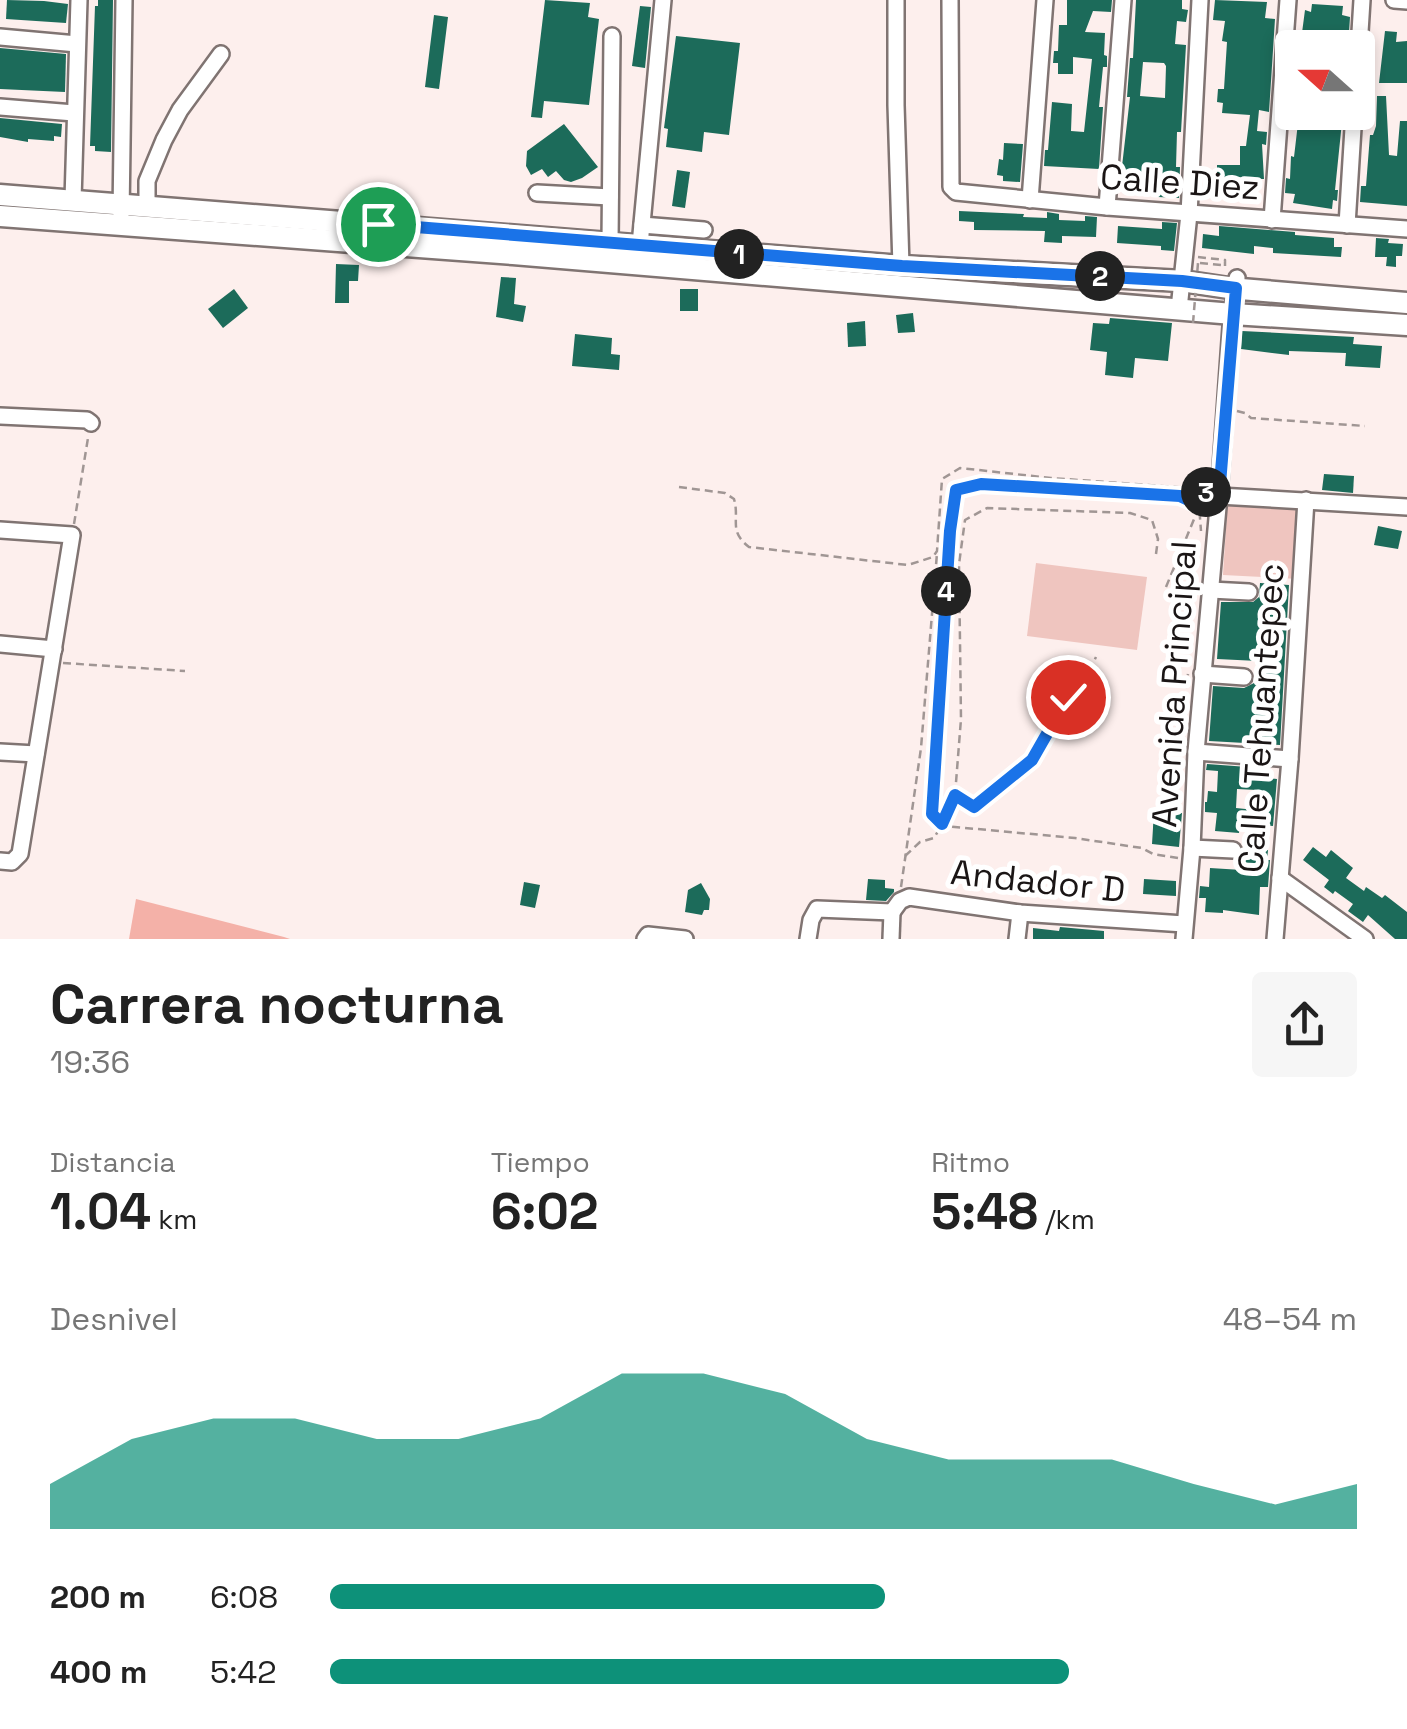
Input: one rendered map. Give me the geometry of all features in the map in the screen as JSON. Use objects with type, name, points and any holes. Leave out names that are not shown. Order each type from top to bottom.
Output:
[{"type":"main road","points":[[0,211],[73,196],[122,207],[1063,298],[1186,316],[1233,314],[1407,325]]},
{"type":"main road","points":[[0,211],[88,214],[147,206],[610,242],[641,235],[902,266],[1182,281]]},
{"type":"main road","points":[[1063,298],[1078,294],[1160,298],[1196,275],[1237,283],[1330,286],[1352,298]]},
{"type":"main road","points":[[1233,314],[1244,304],[1326,306],[1352,298],[1407,303]]},
{"type":"street","points":[[73,196],[79,0]]},
{"type":"street","points":[[122,207],[124,0]]},
{"type":"street","points":[[663,0],[641,235],[704,230]]},
{"type":"street","points":[[896,0],[902,266]]},
{"type":"street","name":"Calle Diez","points":[[950,0],[951,187],[956,192],[1107,208],[1407,229]]},
{"type":"street","points":[[1030,200],[1045,0]]},
{"type":"street","points":[[1107,208],[1123,0]]},
{"type":"street","points":[[1186,316],[1182,281],[1192,260],[1189,214],[1200,0]]},
{"type":"street","points":[[1272,220],[1288,0]]},
{"type":"street","points":[[1360,30],[1362,0]]},
{"type":"street","points":[[1394,0],[1407,1]]},
{"type":"street","points":[[610,242],[612,36]]},
{"type":"street","points":[[0,37],[77,44]]},
{"type":"street","points":[[147,206],[147,182],[164,140],[180,110],[222,54]]},
{"type":"street","points":[[0,107],[74,114]]},
{"type":"street","points":[[1347,225],[1353,130]]},
{"type":"street","points":[[538,193],[610,196]]},
{"type":"street","name":"Avenida Principal","points":[[1184,932],[1196,752],[1196,671],[1211,590],[1213,493],[1226,411],[1237,283]]},
{"type":"street","points":[[0,416],[91,423]]},
{"type":"street","points":[[1213,493],[1407,507]]},
{"type":"street","name":"Calle Tehuantepec","points":[[1275,939],[1306,500]]},
{"type":"street","points":[[0,530],[72,535],[20,854],[6,861]]},
{"type":"street","points":[[1211,590],[1250,592]]},
{"type":"street","points":[[0,644],[52,656]]},
{"type":"street","points":[[1196,671],[1244,676]]},
{"type":"street","points":[[0,752],[36,754]]},
{"type":"street","points":[[1196,752],[1290,759]]},
{"type":"street","points":[[1191,854],[1233,850]]},
{"type":"street","points":[[1280,878],[1366,939]]},
{"type":"street","name":"Andador D","points":[[808,939],[817,910],[896,907],[909,897],[1184,932]]},
{"type":"street","points":[[891,939],[896,907]]},
{"type":"street","points":[[1018,939],[1020,913]]},
{"type":"street","points":[[646,939],[648,935],[685,939]]},
{"type":"path","points":[[1192,260],[1225,260],[1224,266],[1192,260]]},
{"type":"path","points":[[1186,316],[1192,260]]},
{"type":"path","points":[[1226,411],[1245,412],[1251,418],[1365,426]]},
{"type":"path","points":[[72,535],[91,423]]},
{"type":"path","points":[[896,907],[921,748],[942,479],[960,468],[1213,493]]},
{"type":"path","points":[[1191,854],[1153,854],[1142,848],[1075,838],[968,829],[942,824],[932,814],[956,490],[981,484],[1025,485],[1180,496],[1199,505]]},
{"type":"path","points":[[678,488],[725,493],[734,499],[736,532],[749,547],[908,566],[933,557],[937,551]]},
{"type":"path","points":[[1166,587],[1199,505],[1213,493]]},
{"type":"path","points":[[1199,505],[1201,531]]},
{"type":"path","points":[[904,857],[920,842],[934,838],[955,795],[961,718],[959,564],[965,520],[987,508],[1130,513],[1152,520],[1158,540],[1156,554]]},
{"type":"path","points":[[52,656],[185,670]]},
{"type":"path","points":[[955,795],[974,807],[1032,760],[1096,657]]},
{"type":"path","points":[[1172,791],[1196,671]]},
{"type":"shaded area","points":[[1228,497],[1304,501],[1299,579],[1223,575]]},
{"type":"shaded area","points":[[1036,563],[1147,577],[1137,650],[1027,636]]},
{"type":"shaded area","points":[[136,899],[284,937],[290,939],[129,939]]},
{"type":"building","points":[[7,0],[68,4],[66,23],[6,19]]},
{"type":"building","points":[[98,0],[113,0],[111,152],[95,151],[95,146],[90,146]]},
{"type":"building","points":[[545,0],[590,3],[588,17],[599,19],[589,105],[544,101],[542,118],[531,117]]},
{"type":"building","points":[[1067,0],[1112,0],[1111,12],[1093,11],[1085,32],[1105,33],[1107,67],[1103,67],[1099,107],[1103,107],[1099,169],[1044,166],[1052,102],[1072,104],[1071,131],[1084,132],[1092,59],[1073,57],[1073,74],[1058,74],[1058,63],[1053,63],[1054,51],[1058,51],[1059,25],[1067,25]]},
{"type":"building","points":[[1136,0],[1182,0],[1182,9],[1188,10],[1186,22],[1177,21],[1175,44],[1186,45],[1181,132],[1177,132],[1179,198],[1158,197],[1159,176],[1121,175]],"holes":[[[1143,62],[1164,63],[1165,98],[1140,96]]]},
{"type":"building","points":[[1215,0],[1267,2],[1265,18],[1275,19],[1269,112],[1259,110],[1257,131],[1267,132],[1266,145],[1262,144],[1264,179],[1259,179],[1259,188],[1248,187],[1249,178],[1227,176],[1227,182],[1217,182],[1217,165],[1240,165],[1240,146],[1246,146],[1250,115],[1222,113],[1223,103],[1217,102],[1218,89],[1224,89],[1227,42],[1222,41],[1225,21],[1213,20]]},
{"type":"building","points":[[1312,4],[1343,6],[1342,15],[1350,17],[1349,30],[1302,30],[1305,10],[1311,12]]},
{"type":"building","points":[[640,6],[651,7],[645,68],[632,66]]},
{"type":"building","points":[[434,15],[448,17],[439,89],[425,87]]},
{"type":"building","points":[[1385,31],[1397,32],[1396,42],[1407,41],[1407,83],[1379,83]]},
{"type":"building","points":[[676,36],[740,43],[729,135],[704,132],[702,152],[666,147],[668,129],[664,128]]},
{"type":"building","points":[[0,48],[66,54],[65,92],[0,89]]},
{"type":"building","points":[[1377,96],[1386,96],[1389,155],[1397,156],[1400,121],[1407,121],[1407,206],[1360,202],[1361,186],[1366,186],[1370,135],[1376,126]]},
{"type":"building","points":[[0,118],[62,124],[61,137],[28,142],[0,137]]},
{"type":"building","points":[[564,124],[598,167],[571,182],[556,171],[548,177],[542,169],[531,175],[526,166],[527,151]]},
{"type":"building","points":[[1297,130],[1341,130],[1337,201],[1333,200],[1332,209],[1293,203],[1295,194],[1285,193],[1291,156],[1294,157]]},
{"type":"building","points":[[1004,143],[1023,144],[1020,182],[1003,181],[1003,176],[997,175]]},
{"type":"building","points":[[677,170],[690,172],[685,208],[672,206]]},
{"type":"building","points":[[959,211],[1047,218],[1047,212],[1059,214],[1059,220],[1085,221],[1085,216],[1097,217],[1096,237],[1062,236],[1062,243],[1044,242],[1045,231],[974,230],[974,222],[959,221]]},
{"type":"building","points":[[1162,222],[1177,223],[1174,251],[1161,250],[1161,246],[1117,243],[1118,226],[1162,229]]},
{"type":"building","points":[[1219,226],[1334,238],[1334,247],[1342,247],[1341,257],[1273,253],[1273,248],[1254,246],[1254,254],[1202,248],[1203,234],[1219,236]]},
{"type":"building","points":[[1376,238],[1403,244],[1402,256],[1396,256],[1396,267],[1386,266],[1387,257],[1375,257]]},
{"type":"building","points":[[336,264],[359,265],[358,281],[349,281],[349,303],[335,303]]},
{"type":"building","points":[[501,277],[516,278],[514,304],[526,306],[523,322],[496,317]]},
{"type":"building","points":[[234,289],[248,308],[223,328],[208,309]]},
{"type":"building","points":[[680,289],[698,289],[698,311],[680,311]]},
{"type":"building","points":[[913,313],[915,332],[898,333],[896,315]]},
{"type":"building","points":[[1110,318],[1172,323],[1168,361],[1135,358],[1133,378],[1105,375],[1107,352],[1090,350],[1093,323],[1109,324]]},
{"type":"building","points":[[865,321],[866,346],[848,347],[847,323]]},
{"type":"building","points":[[1242,331],[1354,337],[1353,344],[1382,346],[1380,368],[1345,366],[1346,353],[1289,351],[1289,355],[1241,349]]},
{"type":"building","points":[[575,334],[612,338],[611,354],[620,355],[619,370],[572,366]]},
{"type":"building","points":[[1324,474],[1354,476],[1353,493],[1322,490]]},
{"type":"building","points":[[1378,526],[1402,531],[1398,549],[1374,545]]},
{"type":"building","points":[[1260,583],[1289,585],[1280,745],[1209,741],[1213,686],[1244,688],[1256,682],[1258,661],[1217,659],[1221,602],[1253,602],[1259,597]]},
{"type":"building","points":[[1207,764],[1248,767],[1248,773],[1277,779],[1273,826],[1240,823],[1239,833],[1215,831],[1217,813],[1205,812],[1205,802],[1208,791],[1217,792],[1218,771],[1206,770]],"holes":[[[1237,789],[1257,790],[1255,810],[1236,808]]]},
{"type":"building","points":[[1154,811],[1182,813],[1179,847],[1152,844]]},
{"type":"building","points":[[1313,847],[1326,857],[1331,850],[1353,868],[1346,878],[1364,891],[1366,887],[1382,898],[1385,895],[1407,912],[1407,939],[1395,939],[1368,915],[1363,922],[1348,911],[1353,904],[1324,887],[1329,880],[1303,860]]},
{"type":"building","points":[[1254,849],[1268,850],[1270,860],[1268,887],[1260,887],[1259,915],[1205,912],[1206,898],[1199,898],[1200,886],[1209,887],[1210,868],[1242,870],[1243,859],[1254,859]]},
{"type":"building","points":[[868,879],[885,880],[885,888],[894,892],[886,901],[866,900]]},
{"type":"building","points":[[1144,879],[1176,881],[1176,896],[1143,894]]},
{"type":"building","points":[[524,882],[540,885],[535,908],[520,905]]},
{"type":"building","points":[[701,883],[710,899],[709,910],[702,915],[685,912],[688,890]]},
{"type":"building","points":[[1060,927],[1104,931],[1104,939],[1033,939],[1033,928],[1059,931]]},
{"type":"route","points":[[378,224],[1236,288],[1219,496],[1207,490],[1199,505],[1180,496],[1025,485],[981,484],[956,490],[946,584],[932,814],[942,824],[955,795],[974,807],[1032,760],[1068,697]]}]
